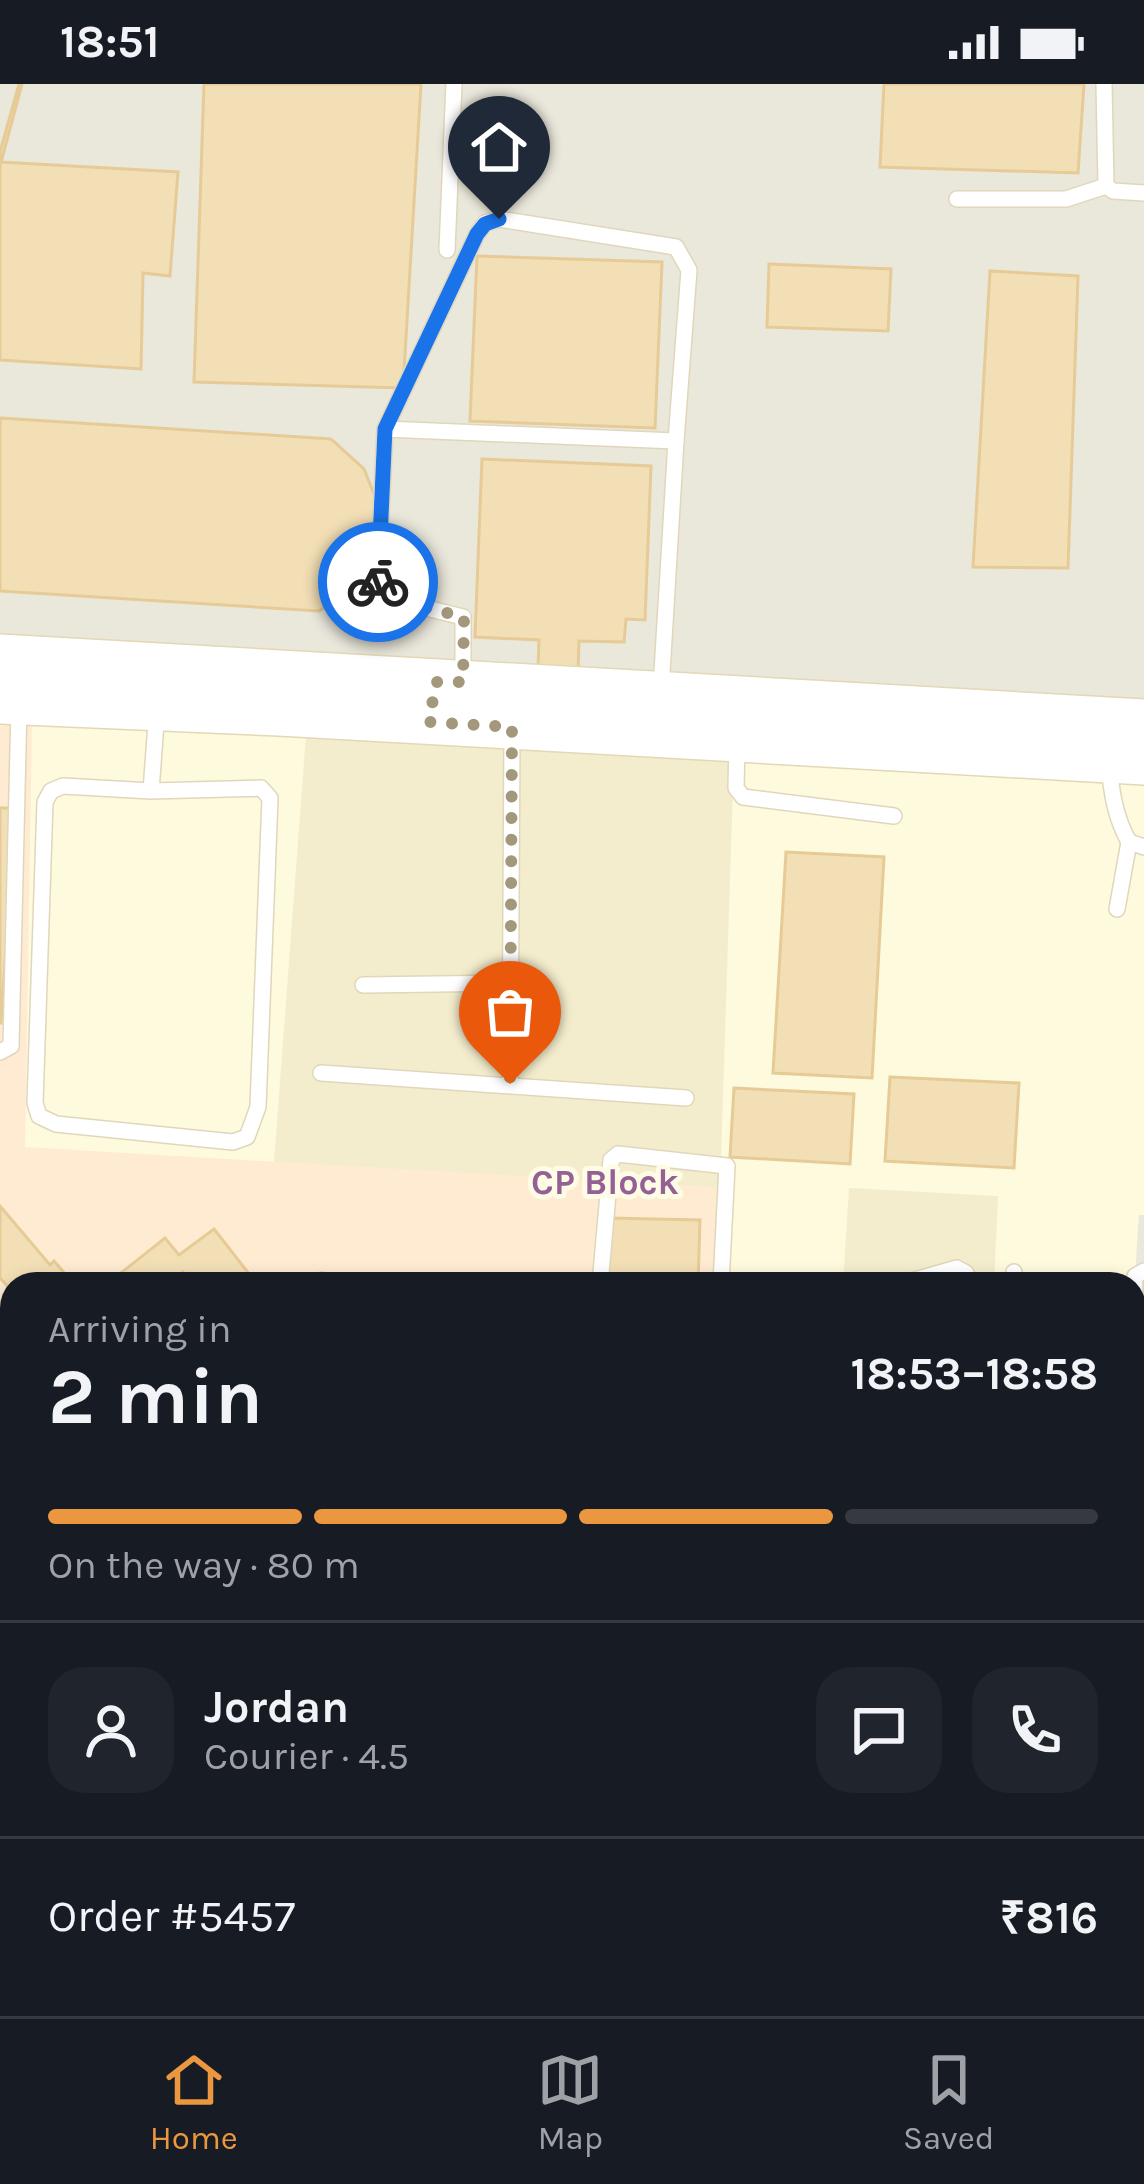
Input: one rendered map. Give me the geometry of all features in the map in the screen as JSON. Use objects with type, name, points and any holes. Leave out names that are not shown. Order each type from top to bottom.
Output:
[{"type":"street","points":[[0,657],[443,695],[512,727],[1127,761]]},
{"type":"street","points":[[10,702],[157,707],[443,695],[661,696],[1144,722]]},
{"type":"lane","points":[[447,250],[454,84]]},
{"type":"lane","points":[[1104,84],[1106,186]]},
{"type":"lane","points":[[1106,186],[1113,191],[1144,193]]},
{"type":"lane","points":[[957,199],[1066,199],[1106,186]]},
{"type":"lane","points":[[443,695],[464,617],[377,596],[385,429],[477,234],[485,224],[499,219],[676,248],[689,270],[661,696]]},
{"type":"lane","points":[[385,429],[676,441]]},
{"type":"lane","points":[[0,1052],[11,1046],[10,702]]},
{"type":"lane","points":[[151,791],[157,707]]},
{"type":"lane","points":[[510,1084],[512,727]]},
{"type":"lane","points":[[737,740],[736,788],[743,797],[894,816]]},
{"type":"lane","points":[[1117,909],[1137,844],[1113,802],[1127,761]]},
{"type":"lane","points":[[63,786],[151,791],[243,786],[261,788],[270,798],[258,1106],[248,1137],[232,1142],[56,1124],[40,1116],[35,1103],[45,802],[50,791],[63,786]]},
{"type":"lane","points":[[363,985],[509,983]]},
{"type":"lane","points":[[321,1073],[686,1098]]},
{"type":"lane","points":[[601,1272],[611,1160],[618,1154],[728,1166],[722,1272]]},
{"type":"shaded area","points":[[0,84],[1144,84],[1144,701],[0,647]]},
{"type":"shaded area","points":[[0,719],[32,721],[25,1147],[720,1188],[715,1272],[0,1272]]},
{"type":"shaded area","points":[[306,735],[734,757],[720,1188],[274,1162]]},
{"type":"shaded area","points":[[849,1188],[998,1196],[995,1272],[844,1272]]},
{"type":"shaded area","points":[[1139,1215],[1144,1215],[1144,1272],[1135,1272]]},
{"type":"building","points":[[22,84],[0,166],[0,152]]},
{"type":"building","points":[[204,84],[421,84],[403,388],[194,382]]},
{"type":"building","points":[[884,84],[1084,84],[1078,173],[880,167]]},
{"type":"building","points":[[0,162],[178,172],[170,276],[143,273],[141,369],[0,360]]},
{"type":"building","points":[[477,256],[662,262],[655,428],[470,421]]},
{"type":"building","points":[[769,264],[891,269],[888,331],[767,327]]},
{"type":"building","points":[[990,271],[1078,276],[1068,568],[973,567]]},
{"type":"building","points":[[0,418],[331,439],[364,469],[381,512],[373,550],[351,589],[319,611],[0,591]]},
{"type":"building","points":[[482,459],[651,466],[645,620],[626,619],[624,642],[579,641],[578,672],[538,670],[539,640],[475,637]]},
{"type":"building","points":[[0,808],[15,808],[1,1023],[0,1023]]},
{"type":"building","points":[[786,852],[884,857],[872,1078],[773,1073]]},
{"type":"building","points":[[890,1077],[1019,1083],[1014,1168],[885,1161]]},
{"type":"building","points":[[734,1088],[854,1094],[850,1164],[730,1157]]},
{"type":"building","points":[[0,1206],[50,1265],[54,1261],[64,1272],[0,1272]]},
{"type":"building","points":[[608,1218],[700,1220],[698,1272],[606,1272]]},
{"type":"building","points":[[214,1229],[248,1272],[122,1272],[165,1238],[179,1255]]},
{"type":"way so far","points":[[378,582],[377,596],[464,617],[463,682],[436,682],[429,722],[512,727],[510,1084]]},
{"type":"district","name":"CP Block","points":[[605,1182]]},
{"type":"route","points":[[378,582],[385,429],[477,234],[485,224],[499,219]]}]
